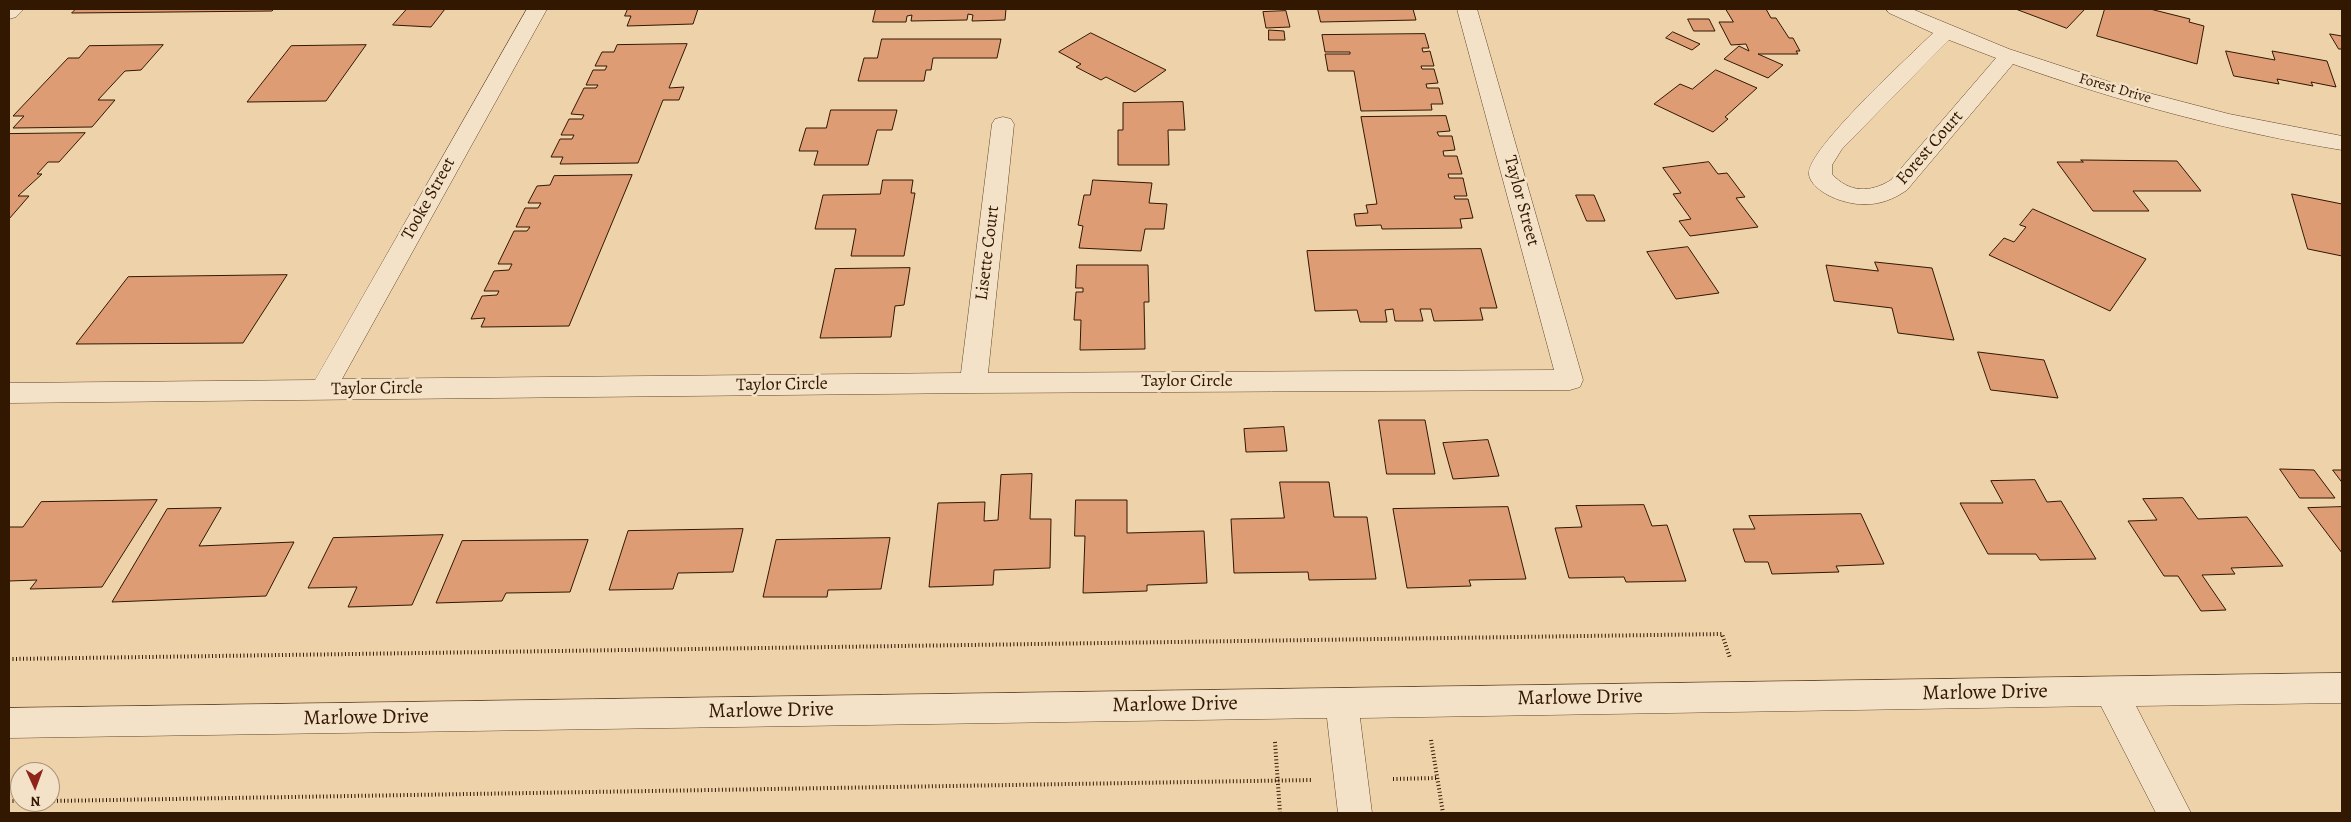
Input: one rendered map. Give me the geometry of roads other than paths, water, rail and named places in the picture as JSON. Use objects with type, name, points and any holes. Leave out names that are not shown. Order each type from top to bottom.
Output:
[{"type":"street","points":[[9,14],[14,9]]},
{"type":"street","name":"Tooke Street","points":[[322,389],[537,9]]},
{"type":"street","name":"Taylor Street","points":[[1467,9],[1570,380],[1556,380]]},
{"type":"street","name":"Forest Drive","points":[[1896,9],[1946,31],[2072,77],[2192,110],[2342,143]]},
{"type":"street","name":"Forest Court","points":[[1946,31],[1830,152],[1821,165],[1820,175],[1827,185],[1836,192],[1850,196],[1870,197],[1888,194],[1899,185],[2010,54]]},
{"type":"street","name":"Lisette Court","points":[[973,383],[1003,124]]},
{"type":"street","name":"Taylor Circle","points":[[9,393],[973,383],[1556,380]]},
{"type":"street","name":"Marlowe Drive","points":[[9,723],[1425,700],[2342,688]]},
{"type":"street","points":[[2111,692],[2174,813]]},
{"type":"street","points":[[1342,702],[1355,813]]}]
